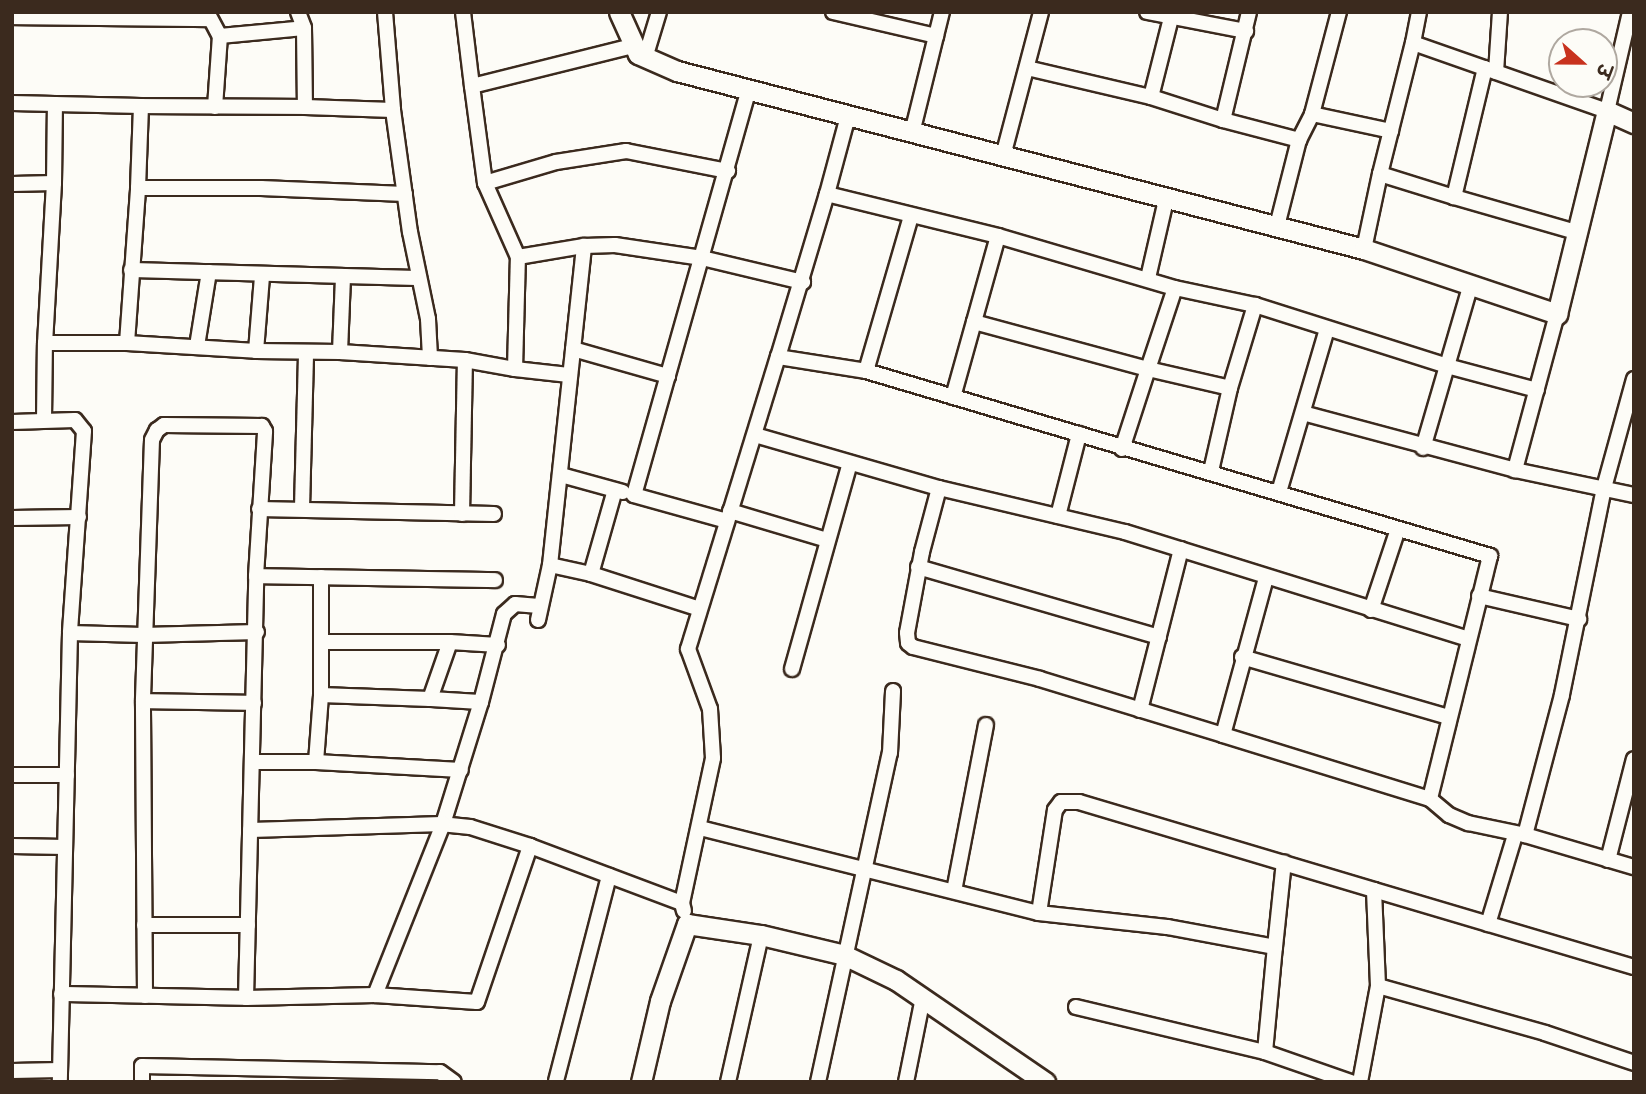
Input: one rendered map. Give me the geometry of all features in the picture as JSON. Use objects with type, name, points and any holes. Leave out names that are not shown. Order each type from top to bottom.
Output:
[{"type":"street","points":[[298,12],[304,28],[305,107]]},
{"type":"street","points":[[385,12],[393,110],[418,278],[428,318],[430,358]]},
{"type":"street","points":[[463,12],[485,183],[518,257],[515,369]]},
{"type":"street","points":[[619,12],[639,52]]},
{"type":"street","points":[[639,52],[659,12]]},
{"type":"street","points":[[912,133],[942,12]]},
{"type":"street","points":[[1003,156],[1041,12]]},
{"type":"street","points":[[1147,12],[1245,31]]},
{"type":"street","points":[[1223,120],[1249,12]]},
{"type":"street","points":[[1278,226],[1298,140],[1312,114],[1339,12]]},
{"type":"street","points":[[1364,249],[1419,12]]},
{"type":"street","points":[[1454,197],[1490,70],[1500,12]]},
{"type":"street","points":[[1515,470],[1557,314],[1630,12]]},
{"type":"street","points":[[840,13],[936,36]]},
{"type":"street","points":[[12,18],[209,16],[220,36],[215,107]]},
{"type":"street","points":[[1151,97],[1171,18]]},
{"type":"street","points":[[220,36],[304,28]]},
{"type":"street","points":[[1413,43],[1634,123]]},
{"type":"street","points":[[472,86],[639,52],[748,91],[1167,196],[1364,249],[1470,287],[1557,314]]},
{"type":"street","points":[[1027,68],[1151,97],[1298,140]]},
{"type":"street","points":[[634,495],[728,171],[748,91]]},
{"type":"street","points":[[12,103],[393,110]]},
{"type":"street","points":[[44,420],[55,104]]},
{"type":"street","points":[[127,343],[141,106]]},
{"type":"street","points":[[1312,114],[1391,131]]},
{"type":"street","points":[[641,1082],[660,1001],[687,924],[682,903],[713,758],[710,709],[688,649],[803,282],[848,116]]},
{"type":"street","points":[[485,183],[556,162],[626,151],[728,171]]},
{"type":"street","points":[[1380,174],[1576,232]]},
{"type":"street","points":[[12,184],[54,183]]},
{"type":"street","points":[[138,188],[261,188],[405,194]]},
{"type":"street","points":[[827,194],[998,236],[1101,269],[1255,305],[1447,366],[1537,390]]},
{"type":"street","points":[[1148,278],[1167,196]]},
{"type":"street","points":[[866,371],[911,216]]},
{"type":"street","points":[[953,397],[998,236]]},
{"type":"street","points":[[518,257],[584,246],[615,245],[702,258],[803,282]]},
{"type":"street","points":[[375,995],[443,824],[498,645],[506,609],[514,604],[539,613],[550,565],[584,246]]},
{"type":"street","points":[[131,270],[262,276],[418,278]]},
{"type":"street","points":[[197,346],[209,272]]},
{"type":"street","points":[[256,351],[262,276]]},
{"type":"street","points":[[340,352],[343,276]]},
{"type":"street","points":[[1423,448],[1470,287]]},
{"type":"street","points":[[1122,449],[1175,288]]},
{"type":"street","points":[[1211,471],[1230,388],[1255,305]]},
{"type":"street","points":[[974,322],[1230,388]]},
{"type":"street","points":[[1279,492],[1327,329]]},
{"type":"street","points":[[45,343],[127,343],[256,351],[340,352],[465,360],[569,375]]},
{"type":"street","points":[[572,349],[668,376]]},
{"type":"street","points":[[302,508],[306,353]]},
{"type":"street","points":[[778,357],[866,371],[1122,449],[1211,471],[1490,556],[1448,717],[1430,799]]},
{"type":"street","points":[[462,514],[465,360]]},
{"type":"street","points":[[1488,924],[1520,835],[1579,619],[1604,488],[1634,379]]},
{"type":"street","points":[[1303,413],[1423,448],[1634,495]]},
{"type":"street","points":[[12,422],[75,420],[84,431],[70,633],[60,1076],[12,1071]]},
{"type":"street","points":[[145,996],[143,635],[152,440],[157,430],[164,425],[262,426],[265,431],[256,576],[257,632],[246,998]]},
{"type":"street","points":[[1058,516],[1079,434]]},
{"type":"street","points":[[755,435],[939,488],[1181,549],[1266,578],[1469,639]]},
{"type":"street","points":[[792,669],[850,463]]},
{"type":"street","points":[[561,475],[827,540]]},
{"type":"street","points":[[939,488],[918,567],[908,633],[908,643],[913,647],[1040,679],[1223,734],[1430,799],[1450,815],[1468,823],[1634,867]]},
{"type":"street","points":[[591,574],[615,490]]},
{"type":"street","points":[[259,509],[494,514]]},
{"type":"street","points":[[12,517],[79,517]]},
{"type":"street","points":[[1371,610],[1398,529]]},
{"type":"street","points":[[1140,710],[1181,549]]},
{"type":"street","points":[[550,565],[591,574],[700,609]]},
{"type":"street","points":[[918,567],[1159,637]]},
{"type":"street","points":[[256,576],[495,580]]},
{"type":"street","points":[[316,762],[321,695],[321,578]]},
{"type":"street","points":[[1223,734],[1242,657],[1266,578]]},
{"type":"street","points":[[1479,596],[1579,619]]},
{"type":"street","points":[[70,633],[143,635],[257,632]]},
{"type":"street","points":[[321,642],[450,642],[498,645]]},
{"type":"street","points":[[430,699],[450,642]]},
{"type":"street","points":[[1242,657],[1448,717]]},
{"type":"street","points":[[818,1082],[890,753],[893,691]]},
{"type":"street","points":[[321,695],[481,702]]},
{"type":"street","points":[[143,701],[254,703]]},
{"type":"street","points":[[954,891],[986,725]]},
{"type":"street","points":[[1608,860],[1634,759]]},
{"type":"street","points":[[252,762],[316,762],[461,770]]},
{"type":"street","points":[[12,775],[66,775]]},
{"type":"street","points":[[1039,912],[1055,810],[1061,802],[1079,802],[1632,964]]},
{"type":"street","points":[[250,830],[443,824],[470,827],[530,846],[682,903]]},
{"type":"street","points":[[700,828],[1039,912],[1167,928],[1275,947]]},
{"type":"street","points":[[12,846],[65,847]]},
{"type":"street","points":[[61,994],[246,998],[375,995],[477,1002],[530,846]]},
{"type":"street","points":[[1265,1052],[1284,862]]},
{"type":"street","points":[[556,1081],[609,876]]},
{"type":"street","points":[[1360,1082],[1378,986],[1374,890]]},
{"type":"street","points":[[687,924],[761,935],[844,955],[896,980],[1045,1082]]},
{"type":"street","points":[[144,925],[248,925]]},
{"type":"street","points":[[728,1082],[761,935]]},
{"type":"street","points":[[1378,986],[1545,1034],[1634,1063]]},
{"type":"street","points":[[906,1082],[923,998]]},
{"type":"street","points":[[1076,1007],[1265,1052],[1351,1082]]},
{"type":"street","points":[[142,1082],[142,1066],[440,1072],[454,1082]]}]
